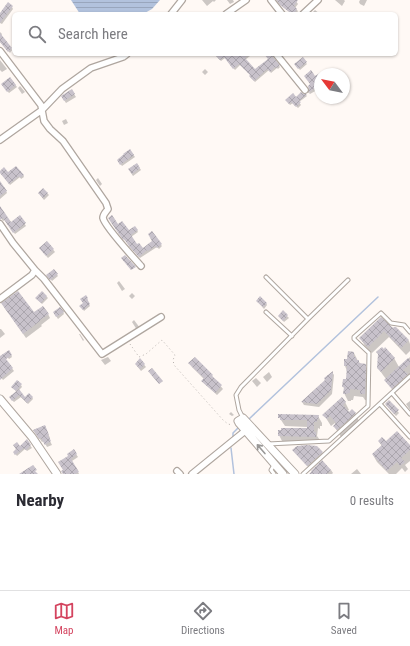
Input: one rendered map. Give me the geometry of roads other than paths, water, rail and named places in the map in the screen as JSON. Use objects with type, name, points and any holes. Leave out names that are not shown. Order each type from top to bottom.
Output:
[{"type":"street","points":[[173,12],[182,0]]},
{"type":"street","points":[[229,12],[246,0]]},
{"type":"street","points":[[271,0],[280,12]]},
{"type":"street","points":[[306,12],[318,0]]},
{"type":"street","points":[[0,51],[41,105],[44,122],[63,141],[106,203],[108,209],[103,217],[108,226],[122,245],[141,266]]},
{"type":"street","points":[[0,139],[42,110],[62,89],[91,68],[124,56]]},
{"type":"street","points":[[278,56],[305,90]]},
{"type":"street","points":[[0,224],[13,243],[44,279],[102,354],[161,318]]},
{"type":"street","points":[[0,299],[32,275],[35,270]]},
{"type":"street","points":[[0,399],[32,437],[57,474]]},
{"type":"street","points":[[241,420],[268,444],[295,474]]},
{"type":"street","points":[[241,420],[245,431],[275,469],[282,474]]},
{"type":"street","points":[[192,474],[245,431]]},
{"type":"street","points":[[275,469],[284,461]]},
{"type":"lane","points":[[266,277],[308,319]]},
{"type":"lane","points":[[241,420],[236,395],[241,387],[348,280]]},
{"type":"lane","points":[[266,312],[292,336]]},
{"type":"lane","points":[[268,444],[329,441],[368,406],[369,353],[354,337],[381,313],[391,323],[404,326],[410,332]]},
{"type":"lane","points":[[304,474],[410,376]]},
{"type":"lane","points":[[392,393],[410,414]]},
{"type":"lane","points":[[380,404],[410,437]]},
{"type":"water","points":[[71,0],[160,0],[152,9],[147,12],[79,12]]},
{"type":"waterway","points":[[249,419],[378,297]]},
{"type":"waterway","points":[[233,437],[233,433],[238,428]]},
{"type":"waterway","points":[[231,448],[234,474]]}]
